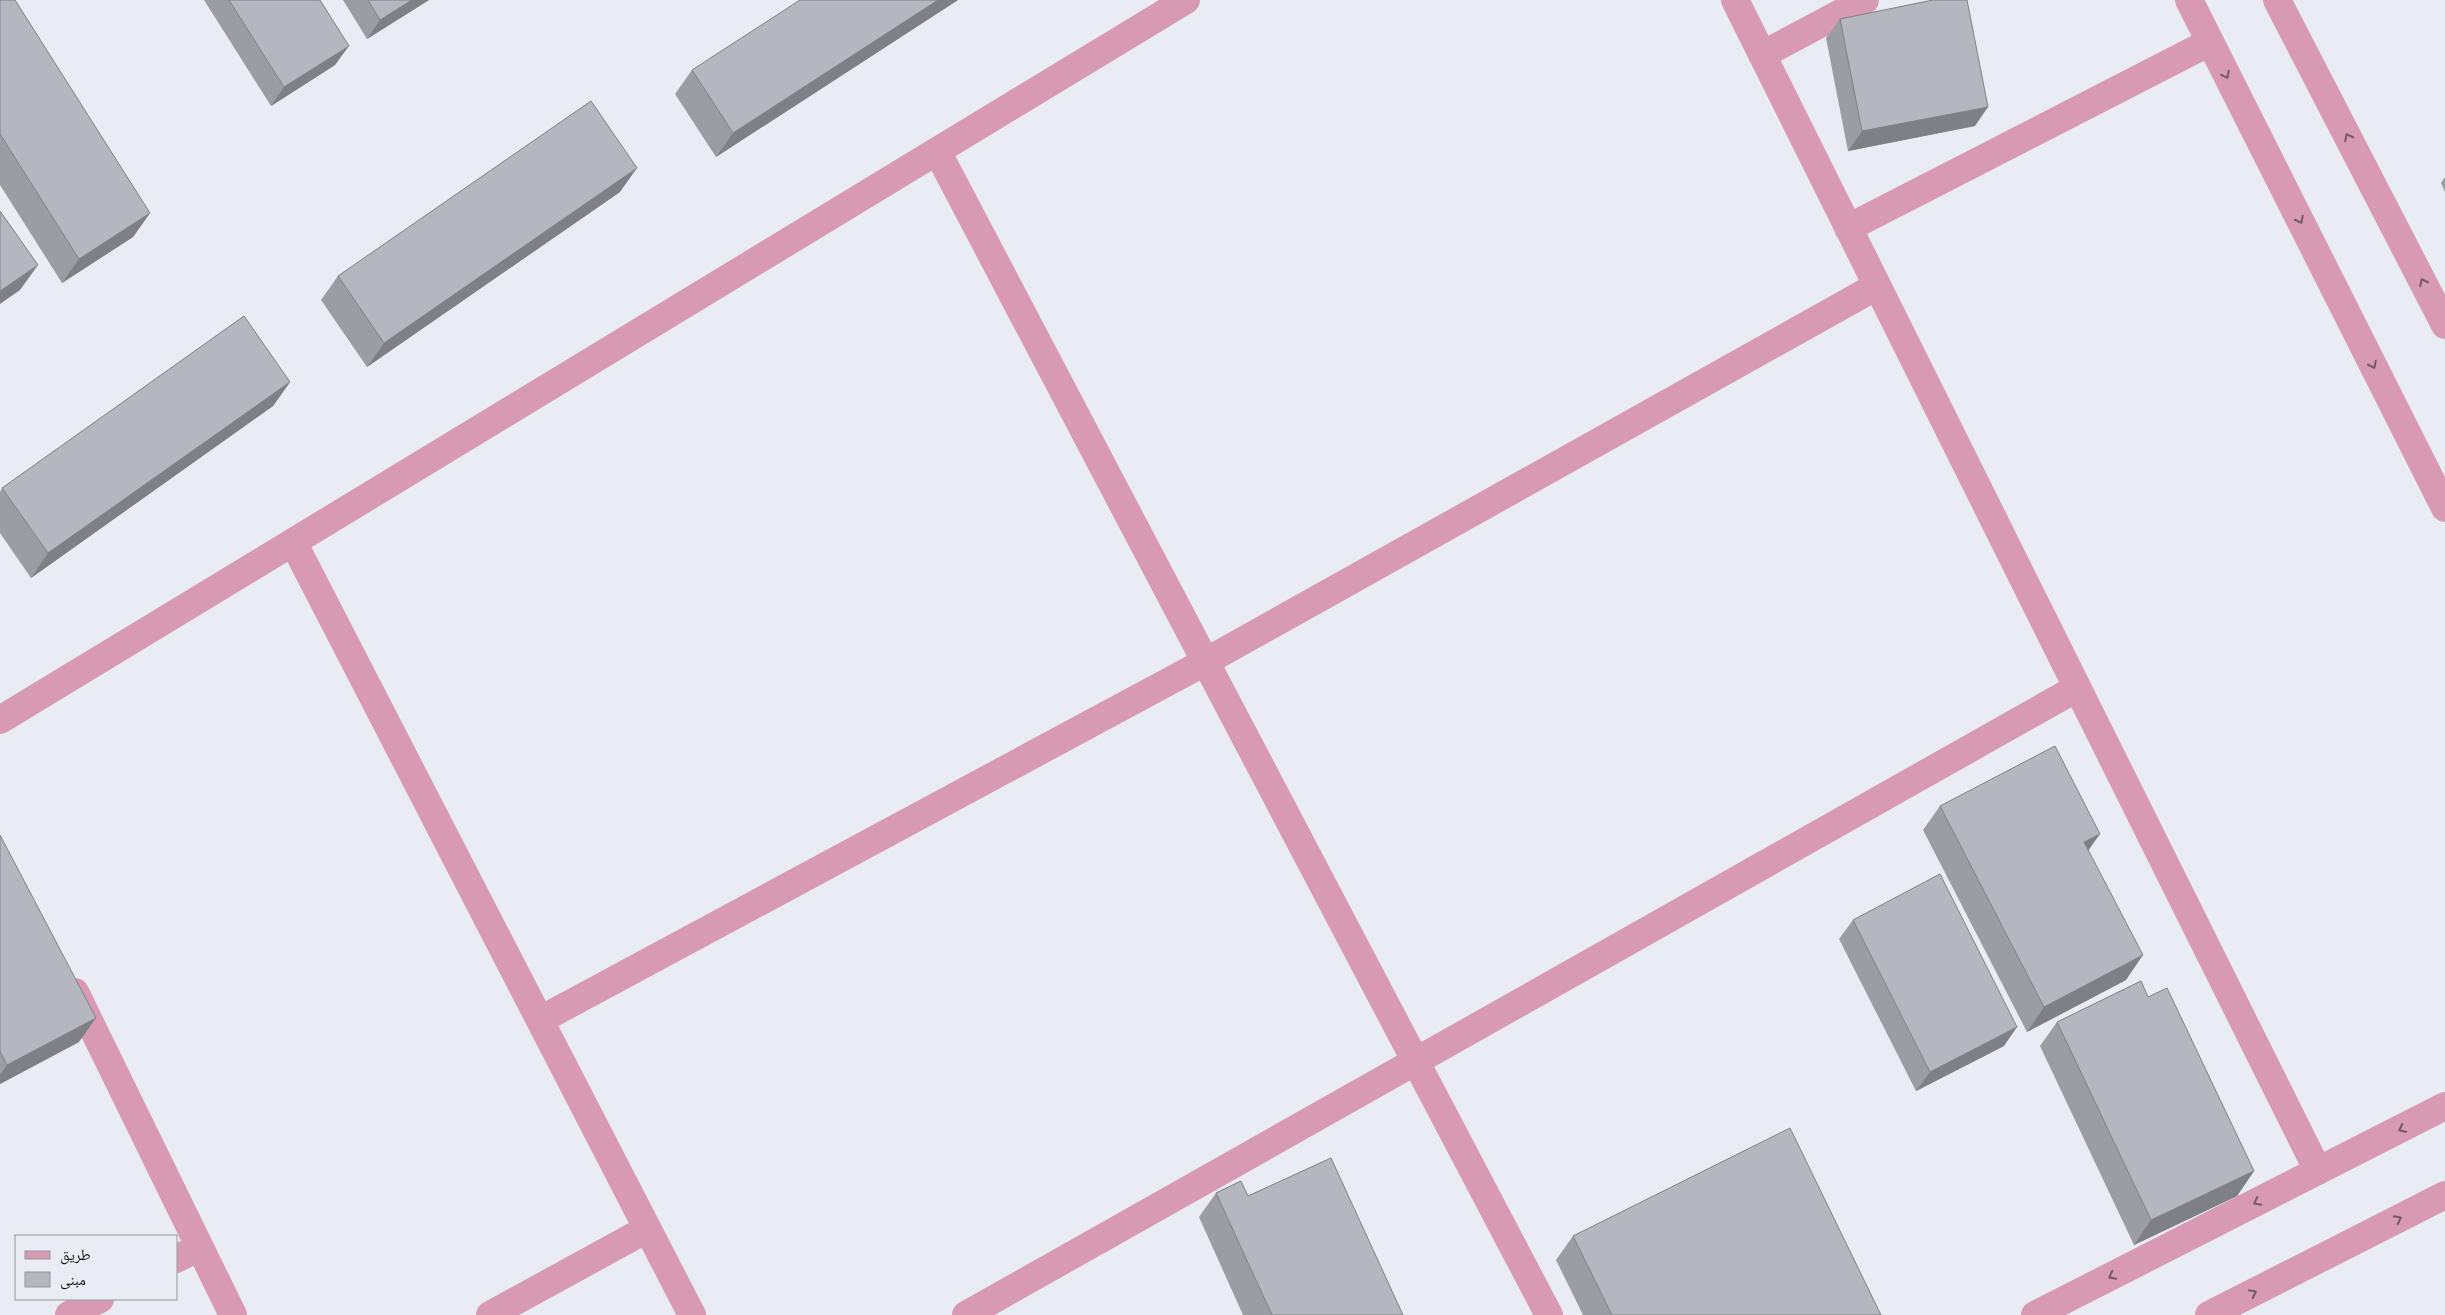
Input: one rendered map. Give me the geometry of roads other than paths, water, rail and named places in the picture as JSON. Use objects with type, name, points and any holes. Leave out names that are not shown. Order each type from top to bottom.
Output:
[{"type":"street","points":[[0,720],[1186,0]]},
{"type":"street","points":[[1735,0],[2318,1171]]},
{"type":"street","points":[[1762,55],[1865,0]]},
{"type":"street","points":[[2189,0],[2445,508]]},
{"type":"street","points":[[2277,0],[2445,325]]},
{"type":"street","points":[[1848,228],[2210,42]]},
{"type":"street","points":[[937,151],[1549,1315]]},
{"type":"street","points":[[540,1020],[1206,662],[1877,286]]},
{"type":"street","points":[[293,542],[692,1315]]},
{"type":"street","points":[[966,1315],[2077,688]]},
{"type":"street","points":[[65,971],[188,1253],[233,1315]]},
{"type":"street","points":[[2035,1315],[2445,1106]]},
{"type":"street","points":[[2210,1315],[2445,1195]]},
{"type":"street","points":[[490,1315],[647,1229]]},
{"type":"street","points":[[69,1315],[98,1300]]}]
